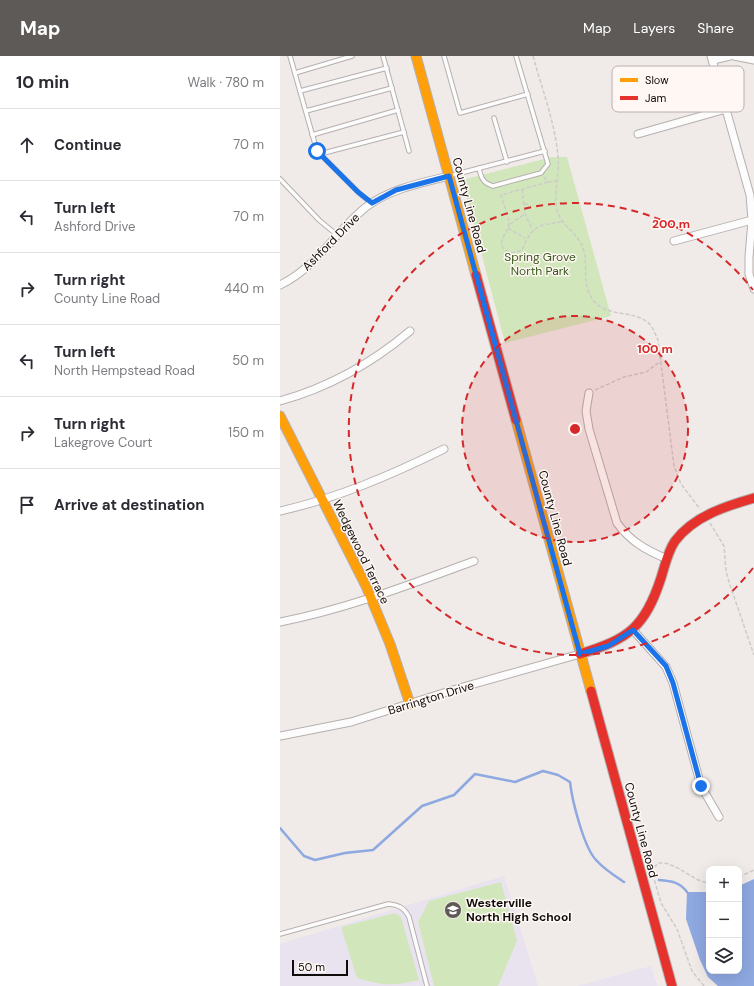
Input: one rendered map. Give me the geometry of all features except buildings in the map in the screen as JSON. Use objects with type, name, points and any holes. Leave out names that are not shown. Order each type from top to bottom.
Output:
[{"type":"main road","name":"County Line Road","points":[[416,56],[672,986]]},
{"type":"main road","name":"Wedgewood Terrace","points":[[280,416],[305,470],[322,499],[372,598],[389,640],[410,704]]},
{"type":"main road","points":[[580,654],[608,646],[633,630],[649,610],[667,559],[676,541],[686,529],[705,516],[729,505],[754,498]]},
{"type":"street","points":[[712,58],[730,56]]},
{"type":"street","points":[[734,56],[754,60]]},
{"type":"street","points":[[638,134],[715,112]]},
{"type":"street","points":[[727,112],[750,195],[752,220],[749,274],[754,289]]},
{"type":"street","name":"Ashford Drive","points":[[280,285],[304,271],[355,218],[372,203],[396,190],[449,176]]},
{"type":"street","points":[[674,241],[752,220]]},
{"type":"street","points":[[280,401],[316,389],[345,376],[372,361],[410,331]]},
{"type":"street","points":[[589,392],[586,411],[589,430],[616,524],[637,545],[667,559]]},
{"type":"street","points":[[280,511],[376,481],[444,449]]},
{"type":"street","points":[[280,622],[324,612],[372,598],[474,561]]},
{"type":"street","points":[[633,630],[666,666],[673,683],[701,786],[719,817]]},
{"type":"street","name":"Barrington Drive","points":[[280,736],[337,726],[456,689],[580,654]]},
{"type":"lane","points":[[290,56],[317,151],[358,192],[372,203]]},
{"type":"lane","points":[[295,73],[352,56]]},
{"type":"lane","points":[[383,56],[409,151]]},
{"type":"lane","points":[[444,56],[460,113],[528,94]]},
{"type":"lane","points":[[479,168],[481,178],[486,183],[493,186],[541,173],[548,164],[516,56]]},
{"type":"lane","points":[[300,91],[386,68]]},
{"type":"lane","points":[[306,112],[392,88]]},
{"type":"lane","points":[[312,135],[398,110]]},
{"type":"lane","points":[[494,118],[507,162]]},
{"type":"lane","points":[[320,154],[404,132]]},
{"type":"lane","points":[[449,176],[545,151]]},
{"type":"lane","points":[[280,178],[319,220],[338,236]]},
{"type":"lane","points":[[280,934],[388,904],[397,905],[406,911],[409,916],[427,986]]},
{"type":"path","points":[[533,56],[556,141],[559,159],[556,181],[556,202],[562,222],[577,237],[582,246],[585,255],[586,280],[590,294],[602,307],[612,312],[647,321],[658,340],[674,466],[681,484],[705,516],[724,546],[726,571],[754,655]]},
{"type":"path","points":[[541,173],[548,182]]},
{"type":"path","points":[[556,181],[501,195],[509,224],[501,242],[502,247],[507,251],[517,252],[522,250],[526,239],[532,230],[542,225],[562,222]]},
{"type":"path","points":[[522,189],[524,214],[532,230]]},
{"type":"path","points":[[524,204],[530,204]]},
{"type":"path","points":[[509,224],[524,214]]},
{"type":"path","points":[[508,228],[526,239]]},
{"type":"path","points":[[589,392],[624,377],[646,372],[661,361]]},
{"type":"path","points":[[704,986],[692,971],[678,929],[661,903],[652,872],[653,868],[659,863],[667,864],[700,881],[706,882]]},
{"type":"path","points":[[742,876],[754,870]]},
{"type":"shaded area","name":"Westerville North High School","points":[[504,876],[538,986],[280,986],[280,944]]},
{"type":"shaded area","points":[[651,966],[657,986],[577,986]]},
{"type":"green space","name":"Spring Grove North Park","points":[[552,157],[567,157],[611,316],[505,343],[462,180]]},
{"type":"green space","points":[[501,882],[517,941],[498,986],[434,986],[418,922],[429,901]]},
{"type":"green space","points":[[395,913],[401,917],[419,980],[395,984],[381,984],[357,978],[341,927]]},
{"type":"water","points":[[754,879],[754,986],[718,986],[707,974],[742,974],[742,885]]},
{"type":"water","points":[[687,892],[706,892],[706,973],[686,919]]},
{"type":"waterway","points":[[280,828],[304,856],[315,860],[345,853],[373,850],[422,806],[454,795],[475,774],[515,782],[543,771],[558,775],[570,782],[579,824],[592,855],[603,867],[624,882]]},
{"type":"waterway","points":[[659,880],[675,883],[687,892]]},
{"type":"traffic: slow","points":[[416,56],[476,275]]},
{"type":"traffic: slow","points":[[280,416],[366,586],[390,644],[410,704]]},
{"type":"traffic: slow","points":[[516,420],[591,691]]},
{"type":"traffic: jam","points":[[476,275],[516,420]]},
{"type":"traffic: jam","points":[[580,654],[611,643],[633,629],[641,620],[655,595],[670,549],[683,532],[691,525],[711,513],[754,498]]},
{"type":"traffic: jam","points":[[591,691],[672,986]]},
{"type":"place","name":"Westerville North High School","points":[[453,910]]},
{"type":"route","points":[[317,151],[358,192],[372,203],[396,190],[449,176],[580,654],[608,646],[633,630],[657,656],[666,666],[673,683],[701,786]]}]
